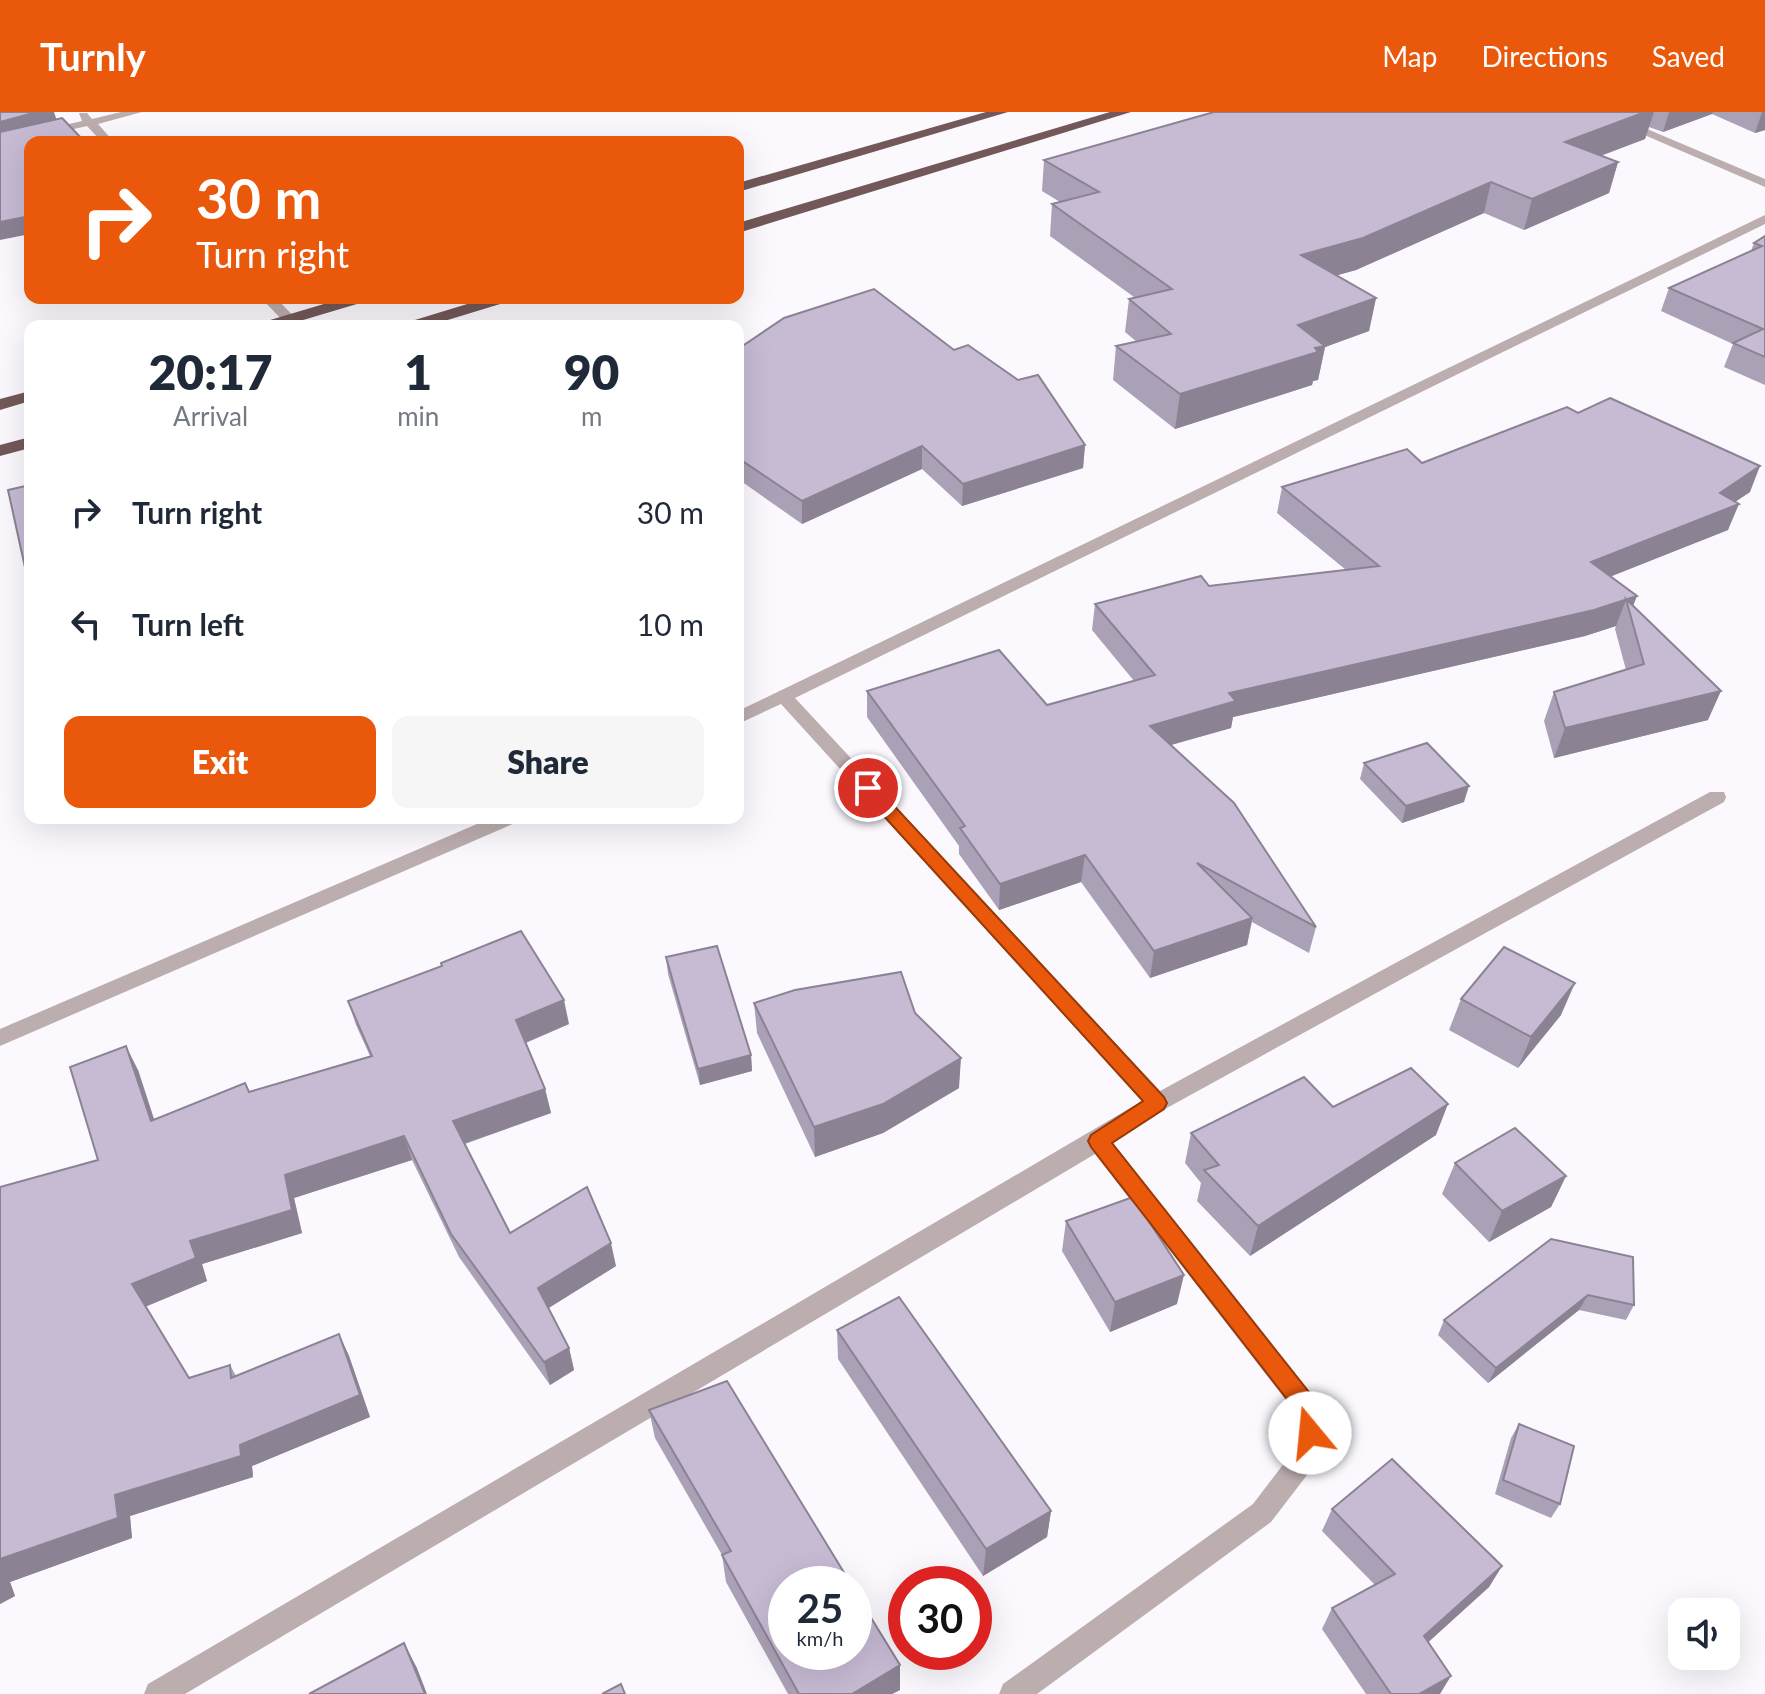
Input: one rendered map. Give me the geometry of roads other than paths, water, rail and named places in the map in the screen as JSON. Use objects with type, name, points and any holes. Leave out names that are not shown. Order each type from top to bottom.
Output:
[{"type":"highway","points":[[744,186],[1001,112]]},
{"type":"highway","points":[[744,226],[1124,112]]},
{"type":"highway","points":[[299,320],[344,304]]},
{"type":"highway","points":[[431,320],[484,304]]},
{"type":"highway","points":[[0,405],[24,398]]},
{"type":"highway","points":[[0,451],[24,444]]},
{"type":"street","points":[[80,112],[102,136]]},
{"type":"street","points":[[31,136],[136,112]]},
{"type":"street","points":[[1597,112],[1765,183]]},
{"type":"street","points":[[0,143],[24,138]]},
{"type":"street","points":[[744,715],[1765,219]]},
{"type":"street","points":[[274,304],[291,320]]},
{"type":"street","points":[[785,698],[1157,1103]]},
{"type":"street","points":[[158,1694],[1098,1141],[1157,1103],[1717,797]]},
{"type":"street","points":[[0,1038],[494,824]]},
{"type":"street","points":[[1013,1694],[1262,1513],[1308,1453],[1312,1414],[1098,1141]]}]
